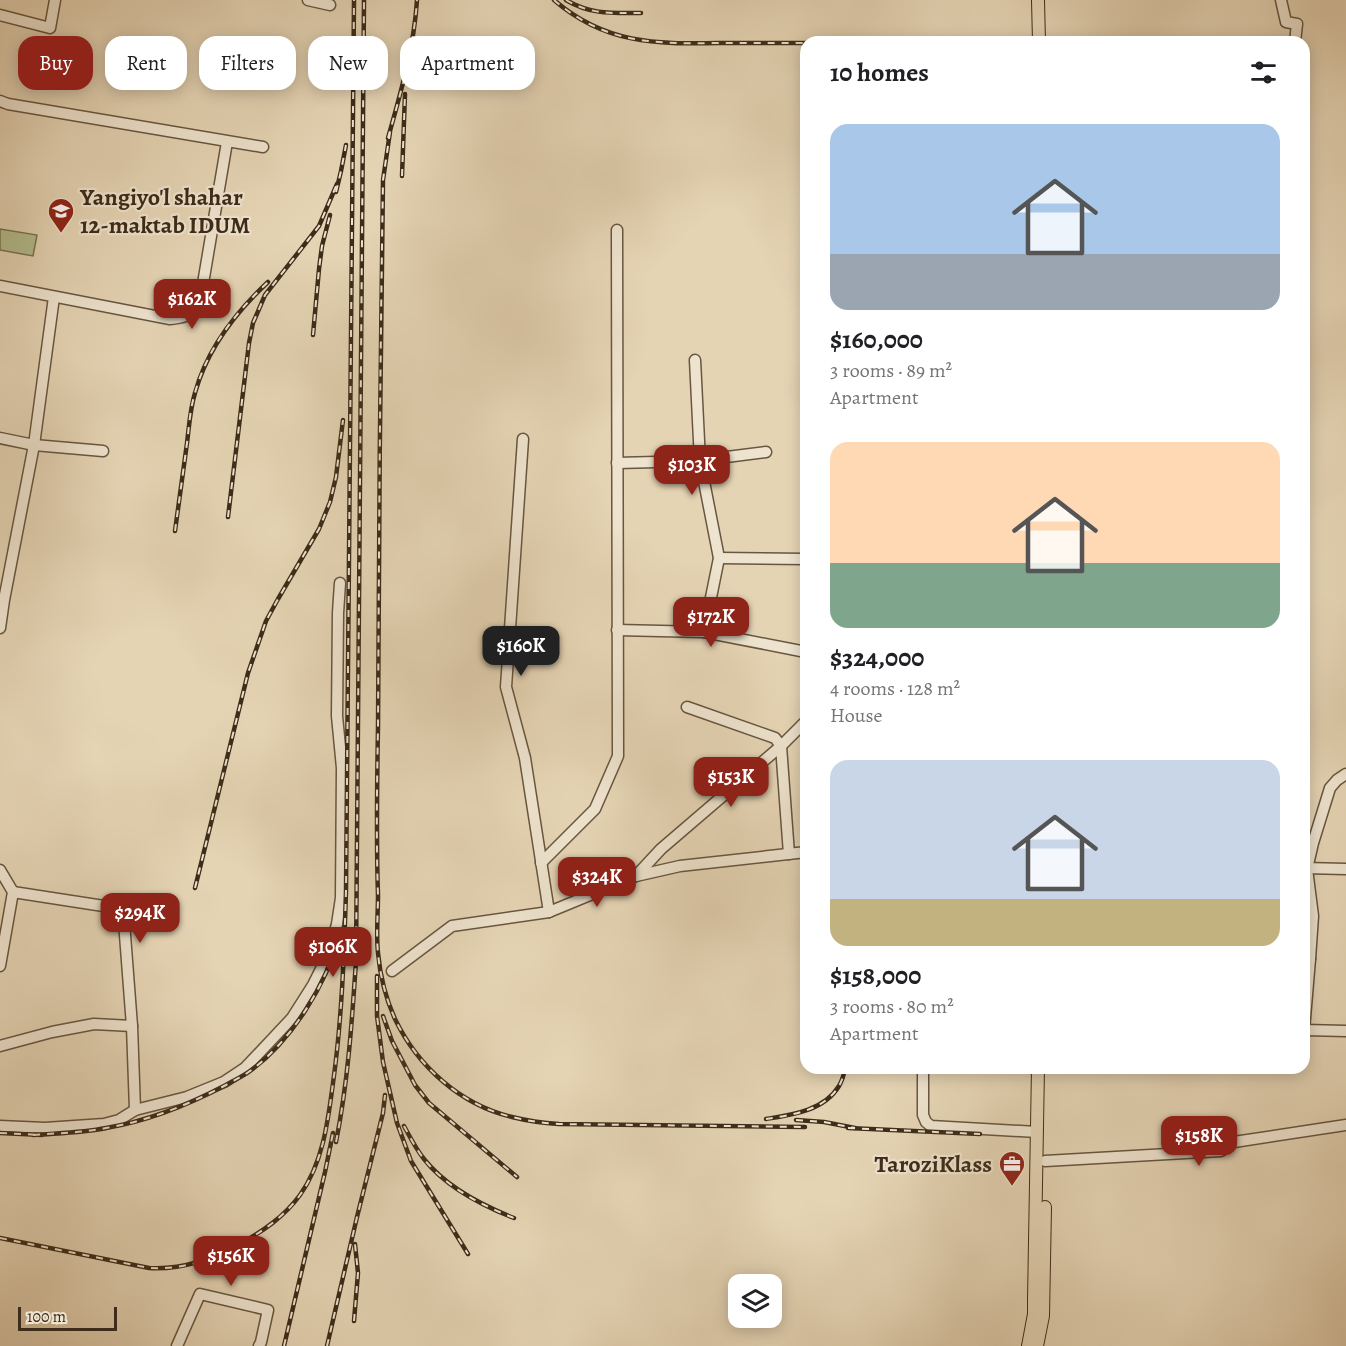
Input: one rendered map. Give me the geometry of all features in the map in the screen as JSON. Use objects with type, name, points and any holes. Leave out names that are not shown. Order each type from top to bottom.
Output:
[{"type":"main road","points":[[1038,0],[1038,36]]},
{"type":"main road","points":[[1046,0],[1046,36]]},
{"type":"main road","points":[[1028,1346],[1034,1314],[1038,1074]]},
{"type":"main road","points":[[1037,1346],[1043,1316],[1045,1074]]},
{"type":"street","points":[[0,15],[50,28],[55,0]]},
{"type":"street","points":[[308,0],[330,5]]},
{"type":"street","points":[[1281,0],[1287,22],[1297,24],[1296,36]]},
{"type":"street","points":[[0,101],[263,147]]},
{"type":"street","points":[[0,286],[170,319],[182,318],[191,314],[199,307],[227,142]]},
{"type":"street","points":[[541,862],[595,809],[618,756],[617,230]]},
{"type":"street","points":[[0,628],[34,445],[54,297]]},
{"type":"street","points":[[695,360],[700,460],[719,558],[704,632]]},
{"type":"street","points":[[0,438],[34,445],[103,451]]},
{"type":"street","points":[[523,439],[506,687],[525,758],[549,912]]},
{"type":"street","points":[[617,463],[700,460],[765,452]]},
{"type":"street","points":[[719,558],[800,559]]},
{"type":"street","points":[[0,1126],[45,1128],[104,1124],[119,1120],[135,1110],[187,1098],[224,1082],[245,1068],[292,1018],[313,985],[329,953],[341,898],[342,768],[337,716],[340,583]]},
{"type":"street","points":[[618,630],[704,632],[800,651]]},
{"type":"street","points":[[687,707],[775,738],[781,746],[789,854]]},
{"type":"street","points":[[636,876],[661,849],[800,727]]},
{"type":"street","points":[[1310,852],[1330,788],[1336,780],[1346,774]]},
{"type":"street","points":[[392,971],[452,926],[549,912],[636,876],[681,866],[800,853]]},
{"type":"street","points":[[1310,868],[1346,869]]},
{"type":"street","points":[[0,870],[13,892],[0,966]]},
{"type":"street","points":[[13,892],[123,909],[132,1026],[135,1110]]},
{"type":"street","points":[[1310,898],[1313,916],[1310,938]]},
{"type":"street","points":[[0,1046],[94,1024],[132,1026]]},
{"type":"street","points":[[1310,1030],[1346,1031]]},
{"type":"street","points":[[923,1074],[923,1115],[931,1126],[1037,1132]]},
{"type":"street","points":[[1045,1161],[1221,1151],[1233,1142],[1346,1125]]},
{"type":"street","points":[[177,1346],[200,1294],[268,1310],[261,1342],[258,1346]]},
{"type":"green space","points":[[0,229],[37,235],[33,256],[0,250]]},
{"type":"railway","points":[[0,1238],[149,1268],[185,1266],[218,1255],[240,1244],[280,1217],[294,1203],[308,1183],[319,1156],[329,1112],[339,1035],[346,891],[354,0]]},
{"type":"railway","points":[[336,1142],[347,1074],[356,961],[364,0]]},
{"type":"railway","points":[[388,138],[410,52],[417,0]]},
{"type":"railway","points":[[554,0],[573,15],[592,25],[631,38],[673,43],[800,43]]},
{"type":"railway","points":[[566,0],[593,11],[641,13]]},
{"type":"railway","points":[[402,176],[405,94]]},
{"type":"railway","points":[[390,132],[383,180],[377,939],[380,970],[395,1019],[416,1053],[443,1082],[475,1103],[512,1117],[559,1124],[805,1127]]},
{"type":"railway","points":[[336,192],[346,145]]},
{"type":"railway","points":[[228,517],[253,323],[265,295],[319,226],[337,184]]},
{"type":"railway","points":[[313,335],[322,246],[330,215]]},
{"type":"railway","points":[[175,531],[193,399],[200,377],[215,347],[234,319],[268,282]]},
{"type":"railway","points":[[195,888],[248,673],[266,621],[319,529],[330,502],[336,477],[343,420]]},
{"type":"railway","points":[[33,1135],[88,1131],[137,1121],[197,1099],[247,1073],[265,1059],[305,1011],[325,974],[339,936]]},
{"type":"railway","points":[[377,976],[377,1016],[383,1062],[397,1123],[411,1161],[468,1254]]},
{"type":"railway","points":[[383,1016],[392,1041],[415,1085],[429,1103],[517,1177]]},
{"type":"railway","points":[[766,1119],[806,1110],[825,1101],[839,1086],[844,1074]]},
{"type":"railway","points":[[327,1346],[383,1113],[385,1095]]},
{"type":"railway","points":[[796,1120],[855,1128]]},
{"type":"railway","points":[[404,1126],[421,1155],[453,1187],[514,1218]]},
{"type":"railway","points":[[848,1128],[980,1134]]},
{"type":"railway","points":[[0,1133],[42,1135]]},
{"type":"railway","points":[[284,1346],[333,1133]]},
{"type":"railway","points":[[354,1321],[358,1273],[355,1244]]},
{"type":"place","name":"Yangiyo'l shahar 12-maktab IDUM","points":[[61,234]]},
{"type":"place","name":"TaroziKlass","points":[[1012,1187]]}]
